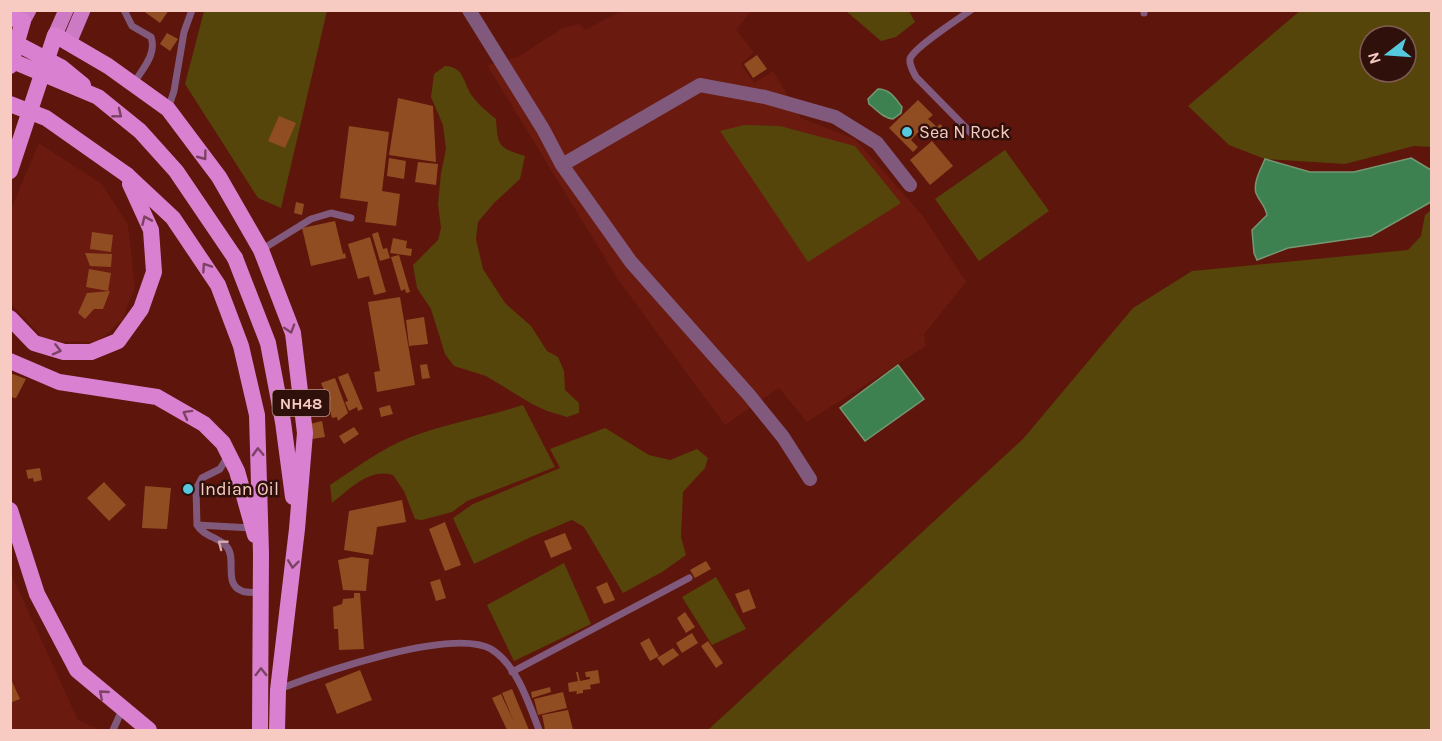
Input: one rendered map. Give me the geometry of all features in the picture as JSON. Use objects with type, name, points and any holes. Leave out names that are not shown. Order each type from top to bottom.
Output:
[{"type":"highway","points":[[10,66],[21,16]]},
{"type":"highway","name":"NH48","points":[[62,39],[134,83],[168,109],[219,177],[261,250],[293,333],[305,433],[297,530],[278,690],[277,730]]},
{"type":"highway","points":[[10,171],[62,39]]},
{"type":"highway","points":[[10,40],[61,67],[140,131],[177,171],[235,258],[268,343],[297,530]]},
{"type":"highway","points":[[10,60],[98,97]]},
{"type":"highway","points":[[10,104],[46,118],[127,175],[151,230],[154,272],[141,309],[118,341],[91,352],[64,352],[34,343],[10,318]]},
{"type":"highway","name":"NH48","points":[[127,175],[173,218],[218,285],[242,346],[257,415],[261,553],[260,730]]},
{"type":"highway","points":[[10,361],[59,382],[157,397],[204,424],[223,443],[237,471],[261,553]]},
{"type":"highway","points":[[10,510],[38,594],[77,670],[122,710],[149,730]]},
{"type":"main road","points":[[62,39],[66,10]]},
{"type":"main road","points":[[62,39],[83,10]]},
{"type":"street","points":[[469,10],[543,129],[562,165],[631,262],[749,395],[783,437],[810,479]]},
{"type":"street","points":[[562,165],[700,85],[765,97],[835,117],[877,143],[910,186]]},
{"type":"lane","points":[[124,10],[132,26],[151,37],[154,46],[152,55],[134,83]]},
{"type":"lane","points":[[168,109],[174,91],[184,32],[192,10]]},
{"type":"lane","points":[[970,134],[915,77],[910,60],[912,54],[921,46],[971,10]]},
{"type":"lane","points":[[261,250],[311,219],[331,213],[351,218]]},
{"type":"lane","points":[[228,455],[220,469],[202,478],[196,489],[197,525],[201,532],[222,542],[230,549],[231,575],[234,585],[241,590],[261,593]]},
{"type":"lane","points":[[197,525],[252,528]]},
{"type":"lane","points":[[512,672],[689,578]]},
{"type":"lane","points":[[278,690],[318,674],[409,650],[446,643],[468,643],[490,649],[504,661],[522,687],[538,730]]},
{"type":"lane","points":[[113,730],[122,710]]},
{"type":"shaded area","points":[[1301,10],[1431,11],[1431,147],[1414,146],[1345,164],[1265,159],[1229,145],[1188,106]]},
{"type":"shaded area","points":[[204,11],[327,11],[281,208],[258,198],[185,84]]},
{"type":"shaded area","points":[[621,11],[751,11],[736,30],[754,52],[741,64],[754,83],[773,71],[801,118],[855,139],[923,216],[966,282],[924,334],[926,346],[807,422],[779,388],[725,425],[619,281],[487,65],[518,57],[563,28],[579,24],[585,30]]},
{"type":"shaded area","points":[[846,11],[909,11],[915,22],[896,37],[881,41]]},
{"type":"shaded area","points":[[445,66],[456,69],[463,76],[472,96],[496,119],[501,145],[525,156],[520,179],[494,203],[478,222],[476,239],[483,269],[505,303],[531,326],[547,351],[558,357],[564,371],[565,390],[579,403],[579,413],[567,417],[547,411],[486,376],[454,366],[445,354],[431,309],[417,288],[413,265],[438,240],[441,228],[438,204],[446,149],[443,125],[431,97],[434,74]]},
{"type":"shaded area","points":[[878,89],[889,92],[902,107],[901,113],[893,119],[883,115],[869,104],[868,99]]},
{"type":"shaded area","points":[[744,125],[780,126],[855,146],[901,203],[808,262],[720,131]]},
{"type":"shaded area","points":[[39,143],[102,184],[128,225],[135,287],[122,320],[98,342],[46,341],[11,304],[11,209]]},
{"type":"shaded area","points":[[1005,150],[1049,211],[979,261],[935,199]]},
{"type":"shaded area","points":[[1411,158],[1431,170],[1431,202],[1371,236],[1288,248],[1257,260],[1254,253],[1252,230],[1267,215],[1256,193],[1258,176],[1265,159],[1310,172],[1354,172]]},
{"type":"shaded area","points":[[1431,210],[1431,730],[708,730],[1023,439],[1133,308],[1192,271],[1408,250],[1421,236],[1425,215]]},
{"type":"shaded area","points":[[898,365],[924,399],[865,441],[840,408]]},
{"type":"shaded area","points":[[523,405],[555,467],[467,501],[452,512],[422,520],[415,519],[404,491],[393,475],[376,474],[368,477],[332,503],[330,485],[390,447],[425,432]]},
{"type":"shaded area","points":[[605,428],[649,455],[670,460],[697,449],[708,458],[705,468],[683,492],[681,537],[686,555],[662,572],[623,593],[584,527],[572,520],[474,564],[453,518],[473,504],[560,468],[550,449]]},
{"type":"shaded area","points":[[564,563],[591,624],[514,661],[487,605]]},
{"type":"shaded area","points":[[10,571],[78,720],[101,730],[11,730]]},
{"type":"shaded area","points":[[716,577],[746,629],[712,645],[682,597]]},
{"type":"building","points":[[142,10],[169,10],[160,23]]},
{"type":"building","points":[[167,33],[178,39],[170,51],[160,44]]},
{"type":"building","points":[[757,55],[767,69],[753,78],[744,64]]},
{"type":"building","points":[[398,98],[433,106],[436,162],[389,155]]},
{"type":"building","points":[[918,100],[933,115],[928,119],[937,127],[940,124],[944,128],[934,138],[923,127],[911,140],[918,147],[913,152],[889,128]]},
{"type":"building","points":[[279,116],[296,123],[285,148],[268,141]]},
{"type":"building","points":[[349,126],[389,132],[382,191],[400,194],[396,226],[365,222],[368,202],[340,198]]},
{"type":"building","points":[[932,141],[953,166],[930,185],[910,160]]},
{"type":"building","points":[[389,158],[406,161],[404,179],[387,176]]},
{"type":"building","points":[[418,162],[438,164],[436,185],[415,182]]},
{"type":"building","points":[[296,202],[304,204],[302,215],[294,213]]},
{"type":"building","points":[[335,221],[346,258],[311,266],[302,228]]},
{"type":"building","points":[[92,232],[113,235],[111,252],[90,249]]},
{"type":"building","points":[[378,232],[383,249],[387,248],[390,258],[380,261],[372,234]]},
{"type":"building","points":[[370,237],[386,292],[374,295],[369,276],[358,279],[348,244]]},
{"type":"building","points":[[393,238],[407,241],[406,248],[412,249],[411,256],[390,253]]},
{"type":"building","points":[[85,253],[112,254],[111,267],[90,266]]},
{"type":"building","points":[[399,255],[410,292],[406,293],[405,289],[401,291],[391,257]]},
{"type":"building","points":[[89,269],[111,273],[108,291],[86,287]]},
{"type":"building","points":[[110,291],[103,309],[94,309],[85,319],[78,313],[87,293]]},
{"type":"building","points":[[400,297],[415,385],[377,392],[374,372],[380,371],[368,302]]},
{"type":"building","points":[[424,317],[428,344],[409,346],[406,320]]},
{"type":"building","points":[[427,364],[430,378],[422,379],[420,365]]},
{"type":"building","points":[[10,373],[26,379],[16,398],[10,397]]},
{"type":"building","points":[[348,373],[363,409],[358,411],[357,407],[349,411],[345,402],[348,401],[338,377]]},
{"type":"building","points":[[335,378],[348,413],[338,421],[337,417],[332,418],[328,403],[323,404],[321,394],[324,390],[321,383]]},
{"type":"building","points":[[390,405],[393,414],[381,417],[379,408]]},
{"type":"building","points":[[322,421],[325,437],[312,439],[310,424]]},
{"type":"building","points":[[354,427],[359,434],[344,444],[339,436]]},
{"type":"building","points":[[40,468],[42,480],[34,482],[33,478],[28,479],[26,470]]},
{"type":"building","points":[[104,482],[126,505],[109,521],[87,498]]},
{"type":"building","points":[[145,486],[171,488],[167,529],[142,528]]},
{"type":"building","points":[[402,500],[406,522],[377,527],[373,555],[344,550],[349,511]]},
{"type":"building","points":[[445,522],[461,565],[445,571],[429,529]]},
{"type":"building","points":[[565,533],[572,549],[551,558],[544,541]]},
{"type":"building","points":[[352,557],[369,559],[366,591],[343,590],[338,560]]},
{"type":"building","points":[[706,561],[711,569],[695,578],[690,570]]},
{"type":"building","points":[[440,579],[446,598],[436,601],[430,582]]},
{"type":"building","points":[[607,582],[615,600],[604,604],[596,587]]},
{"type":"building","points":[[749,589],[756,608],[743,613],[735,594]]},
{"type":"building","points":[[354,593],[360,593],[364,649],[339,650],[338,629],[334,629],[333,607],[342,604],[343,599],[354,598]]},
{"type":"building","points":[[685,612],[695,627],[686,633],[677,618]]},
{"type":"building","points":[[692,633],[698,643],[682,653],[676,643]]},
{"type":"building","points":[[649,638],[659,656],[650,661],[640,643]]},
{"type":"building","points":[[708,641],[723,663],[716,668],[701,646]]},
{"type":"building","points":[[673,648],[679,655],[663,666],[657,658]]},
{"type":"building","points":[[360,670],[372,700],[337,714],[325,684]]},
{"type":"building","points":[[598,670],[600,683],[590,685],[591,689],[583,690],[583,693],[569,692],[568,683],[578,681],[576,672],[578,672],[580,681],[590,679],[586,677],[585,672]]},
{"type":"building","points":[[10,677],[20,699],[10,703]]},
{"type":"building","points":[[550,687],[551,692],[532,698],[531,692]]},
{"type":"building","points":[[512,689],[529,730],[507,730],[492,698],[501,694],[514,722],[502,693]]},
{"type":"building","points":[[563,692],[567,708],[538,715],[534,699]]},
{"type":"building","points":[[568,710],[573,730],[545,730],[542,715]]},
{"type":"place","name":"Sea N Rock","points":[[907,132]]},
{"type":"place","name":"Indian Oil","points":[[188,489]]}]
